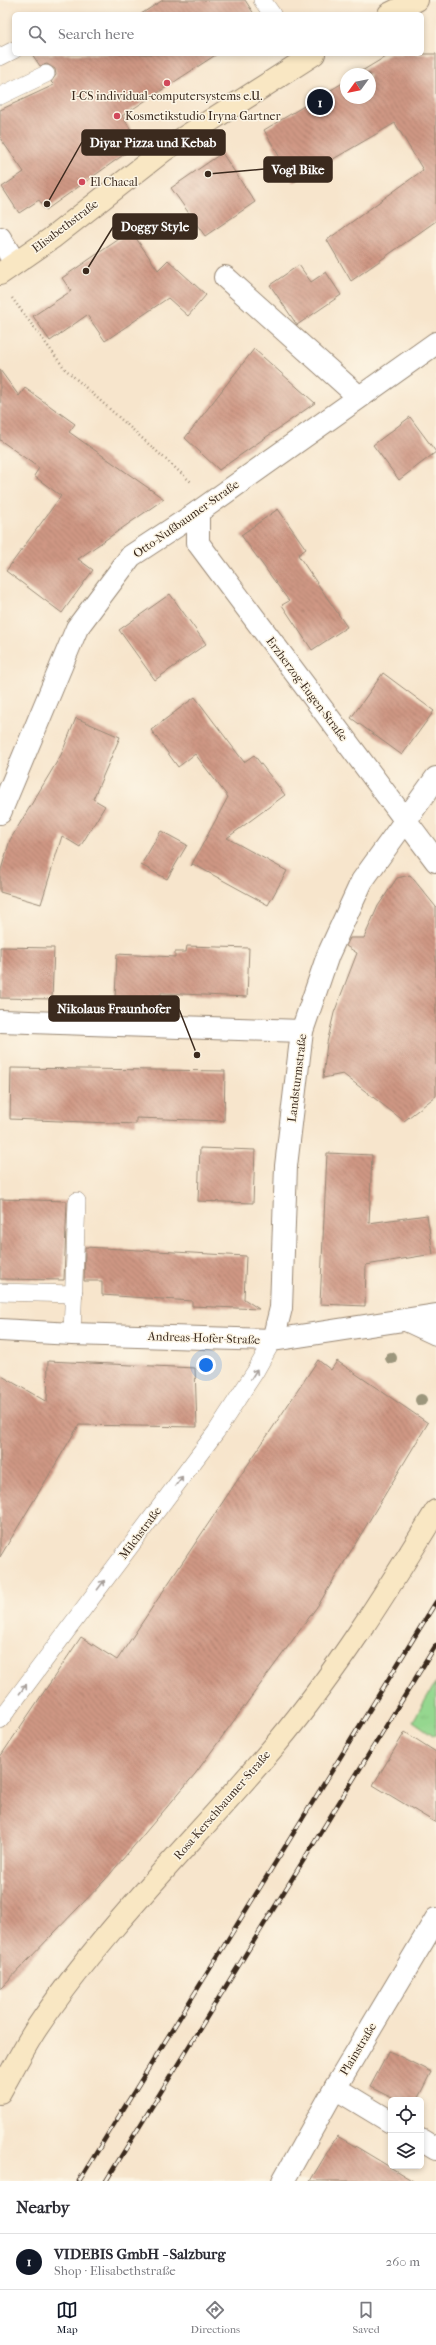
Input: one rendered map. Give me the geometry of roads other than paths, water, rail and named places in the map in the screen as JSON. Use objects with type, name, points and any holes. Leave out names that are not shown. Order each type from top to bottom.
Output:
[{"type":"main road","points":[[393,12],[416,0]]},
{"type":"main road","name":"Elisabethstraße","points":[[8,269],[52,238],[164,152],[305,56]]},
{"type":"main road","name":"Rosa-Kerschbaumer-Straße","points":[[0,2092],[36,2029],[94,1952],[278,1742],[340,1661],[386,1594],[436,1511]]},
{"type":"street","points":[[0,238],[8,269]]},
{"type":"street","points":[[225,277],[358,397]]},
{"type":"street","name":"Otto-Nußbaumer-Straße","points":[[0,813],[77,628],[131,556],[198,512],[436,343]]},
{"type":"street","name":"Erzherzog-Eugen-Straße","points":[[198,512],[198,543],[436,861]]},
{"type":"street","name":"Landsturmstraße","points":[[273,1340],[281,1308],[286,1166],[302,1031],[328,955],[362,880],[436,778]]},
{"type":"street","points":[[0,1021],[302,1031]]},
{"type":"street","name":"Andreas-Hofer-Straße","points":[[0,1330],[72,1334],[273,1340],[436,1315]]},
{"type":"street","points":[[406,1320],[436,1334]]},
{"type":"street","name":"Plainstraße","points":[[283,2181],[334,2088],[436,1919]]},
{"type":"street","points":[[334,2088],[388,2120]]},
{"type":"street","points":[[424,2142],[436,2149]]},
{"type":"lane","points":[[262,0],[271,12]]},
{"type":"lane","points":[[0,57],[12,51]]},
{"type":"lane","points":[[0,96],[46,74]]},
{"type":"lane","points":[[72,1334],[77,1200]]},
{"type":"lane","points":[[0,1292],[74,1294]]},
{"type":"lane","name":"Milchstraße","points":[[0,1720],[216,1432],[255,1372],[273,1340]]},
{"type":"railway","points":[[79,2181],[436,1602]]},
{"type":"railway","points":[[106,2181],[436,1645]]},
{"type":"place","name":"I-CS individual-computersystems e.U.","points":[[167,83]]},
{"type":"place","name":"VIDEBIS GmbH - Salzburg","points":[[320,102]]},
{"type":"place","name":"Kosmetikstudio Iryna Gartner","points":[[117,116]]},
{"type":"place","name":"Vogl Bike","points":[[208,174]]},
{"type":"place","name":"El Chacal","points":[[82,182]]},
{"type":"place","name":"Diyar Pizza und Kebab","points":[[47,204]]},
{"type":"place","name":"Doggy Style","points":[[86,271]]},
{"type":"place","name":"Nikolaus Fraunhofer","points":[[197,1055]]}]
